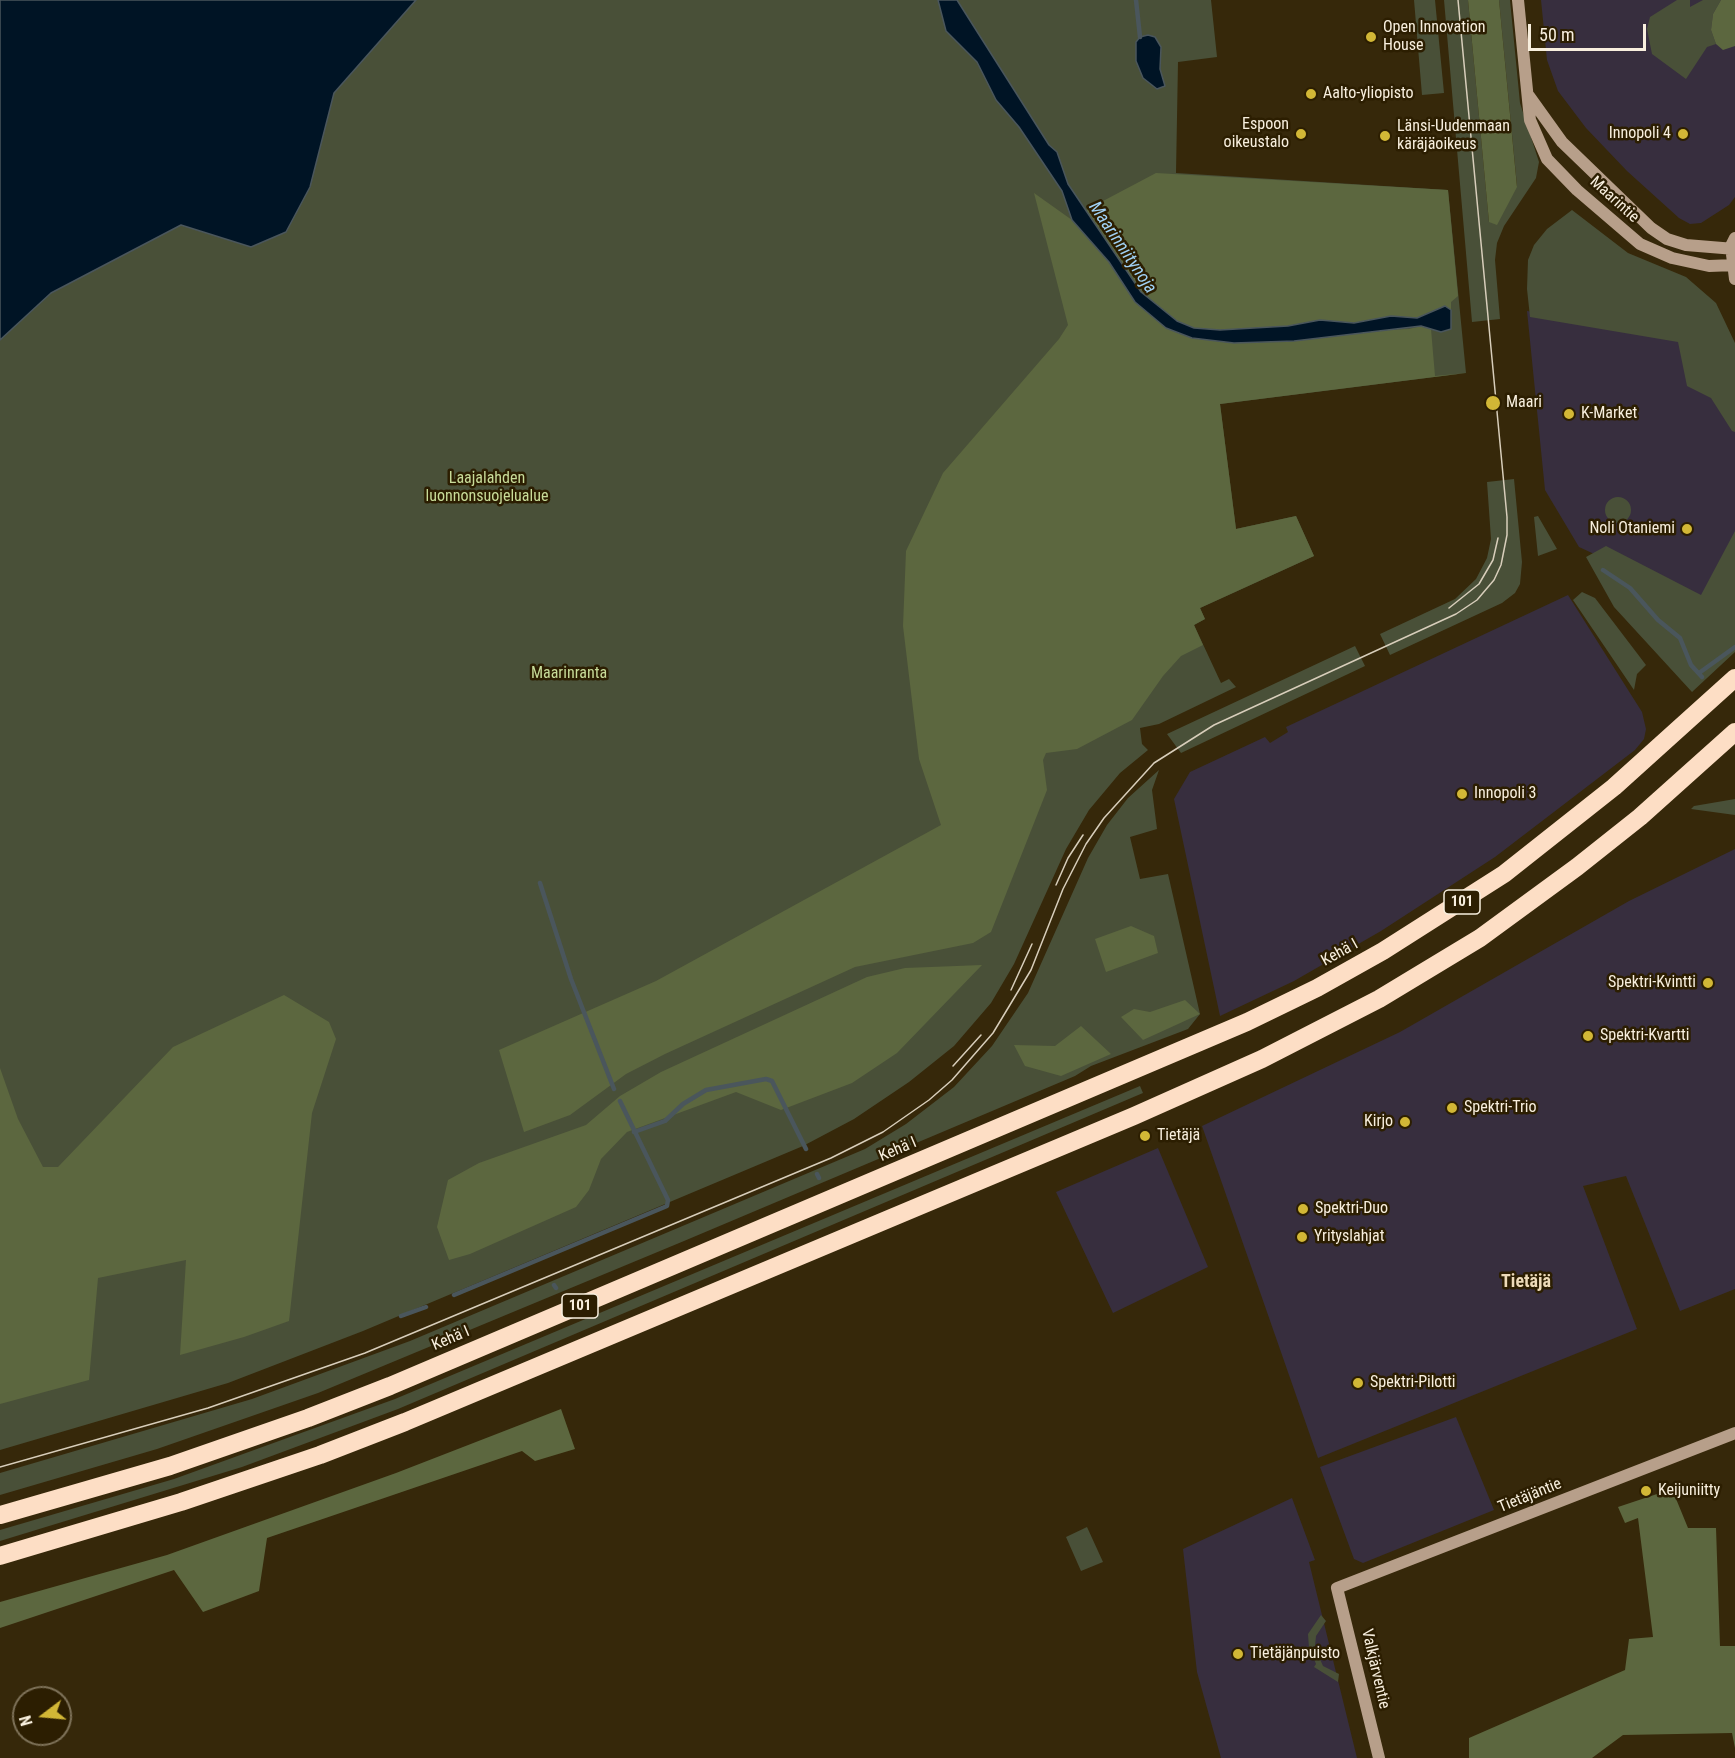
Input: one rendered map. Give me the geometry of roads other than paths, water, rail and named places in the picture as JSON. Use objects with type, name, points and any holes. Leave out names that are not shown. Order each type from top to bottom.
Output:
[{"type":"highway","name":"Kehä I","points":[[0,1515],[170,1466],[308,1418],[390,1386],[1246,1023],[1317,988],[1383,951],[1504,874],[1614,787],[1735,678]]},
{"type":"highway","name":"101","points":[[0,1556],[192,1498],[320,1455],[405,1422],[1124,1120],[1272,1054],[1379,999],[1480,938],[1577,867],[1640,817],[1735,732]]},
{"type":"street","name":"Maarintie","points":[[1518,0],[1530,120],[1547,159],[1640,244],[1672,258],[1734,270]]},
{"type":"street","name":"Maarintie","points":[[1528,95],[1562,142],[1651,228],[1667,239],[1686,245],[1734,244]]},
{"type":"street","points":[[1734,244],[1734,270]]},
{"type":"street","name":"Tietäjäntie","points":[[1337,1588],[1735,1433]]},
{"type":"street","name":"Valkjärventie","points":[[1337,1588],[1379,1758]]},
{"type":"water","points":[[0,0],[416,0],[334,93],[310,187],[286,232],[251,247],[181,225],[51,293],[0,340]]},
{"type":"water","points":[[938,0],[957,0],[1049,145],[1057,152],[1068,184],[1141,292],[1177,321],[1194,328],[1220,330],[1288,326],[1320,320],[1354,323],[1391,316],[1417,318],[1445,306],[1451,310],[1451,329],[1441,332],[1421,326],[1294,341],[1234,343],[1192,338],[1166,328],[1135,302],[1109,262],[1072,220],[1062,191],[1019,127],[996,100],[977,62],[946,31]]},
{"type":"water","points":[[1148,35],[1155,37],[1161,47],[1160,69],[1165,86],[1157,89],[1143,78],[1136,61],[1136,42],[1140,37]]},
{"type":"waterway","points":[[1136,0],[1140,37]]},
{"type":"waterway","name":"Maarinniitynoja","points":[[1603,570],[1630,588],[1658,620],[1680,638],[1691,665],[1702,677]]},
{"type":"waterway","points":[[1699,673],[1735,647]]},
{"type":"waterway","points":[[540,883],[571,979],[614,1089]]},
{"type":"waterway","points":[[634,1132],[665,1121],[683,1104],[706,1090],[766,1079],[772,1081],[806,1149]]},
{"type":"waterway","points":[[454,1295],[667,1206],[668,1200],[620,1101]]},
{"type":"waterway","points":[[817,1174],[819,1178]]},
{"type":"waterway","points":[[401,1316],[426,1307]]},
{"type":"tram line","points":[[0,1467],[208,1408],[365,1353],[831,1158],[883,1132],[929,1100],[952,1080],[993,1033],[1031,970],[1063,889],[1086,844],[1104,818],[1154,763],[1214,725],[1456,614],[1477,600],[1494,580],[1501,565],[1507,535],[1507,517],[1458,0]]},
{"type":"tram line","points":[[1449,608],[1479,584],[1493,560],[1498,538]]},
{"type":"tram line","points":[[1056,885],[1068,858],[1083,835]]},
{"type":"tram line","points":[[1011,990],[1032,944]]},
{"type":"tram line","points":[[953,1066],[981,1035]]},
{"type":"place","name":"Open Innovation House","points":[[1371,37]]},
{"type":"place","name":"Aalto-yliopisto","points":[[1311,94]]},
{"type":"place","name":"Espoon oikeustalo","points":[[1301,134]]},
{"type":"place","name":"Innopoli 4","points":[[1683,134]]},
{"type":"place","name":"Länsi-Uudenmaan käräjäoikeus","points":[[1385,136]]},
{"type":"place","name":"Maari","points":[[1493,403]]},
{"type":"place","name":"K-Market","points":[[1569,414]]},
{"type":"place","name":"Noli Otaniemi","points":[[1687,529]]},
{"type":"place","name":"Innopoli 3","points":[[1462,794]]},
{"type":"place","name":"Spektri-Kvintti","points":[[1708,983]]},
{"type":"place","name":"Spektri-Kvartti","points":[[1588,1036]]},
{"type":"place","name":"Spektri-Trio","points":[[1452,1108]]},
{"type":"place","name":"Kirjo","points":[[1405,1122]]},
{"type":"place","name":"Tietäjä","points":[[1145,1136]]},
{"type":"place","name":"Spektri-Duo","points":[[1303,1209]]},
{"type":"place","name":"Yrityslahjat","points":[[1302,1237]]},
{"type":"place","name":"Spektri-Pilotti","points":[[1358,1383]]},
{"type":"place","name":"Keijuniitty","points":[[1646,1491]]},
{"type":"place","name":"Tietäjänpuisto","points":[[1238,1654]]},
{"type":"district","name":"Tietäjä","points":[[1526,1282]]},
{"type":"park label","name":"Laajalahden luonnonsuojelualue","points":[[487,488]]},
{"type":"park label","name":"Maarinranta","points":[[569,674]]}]
